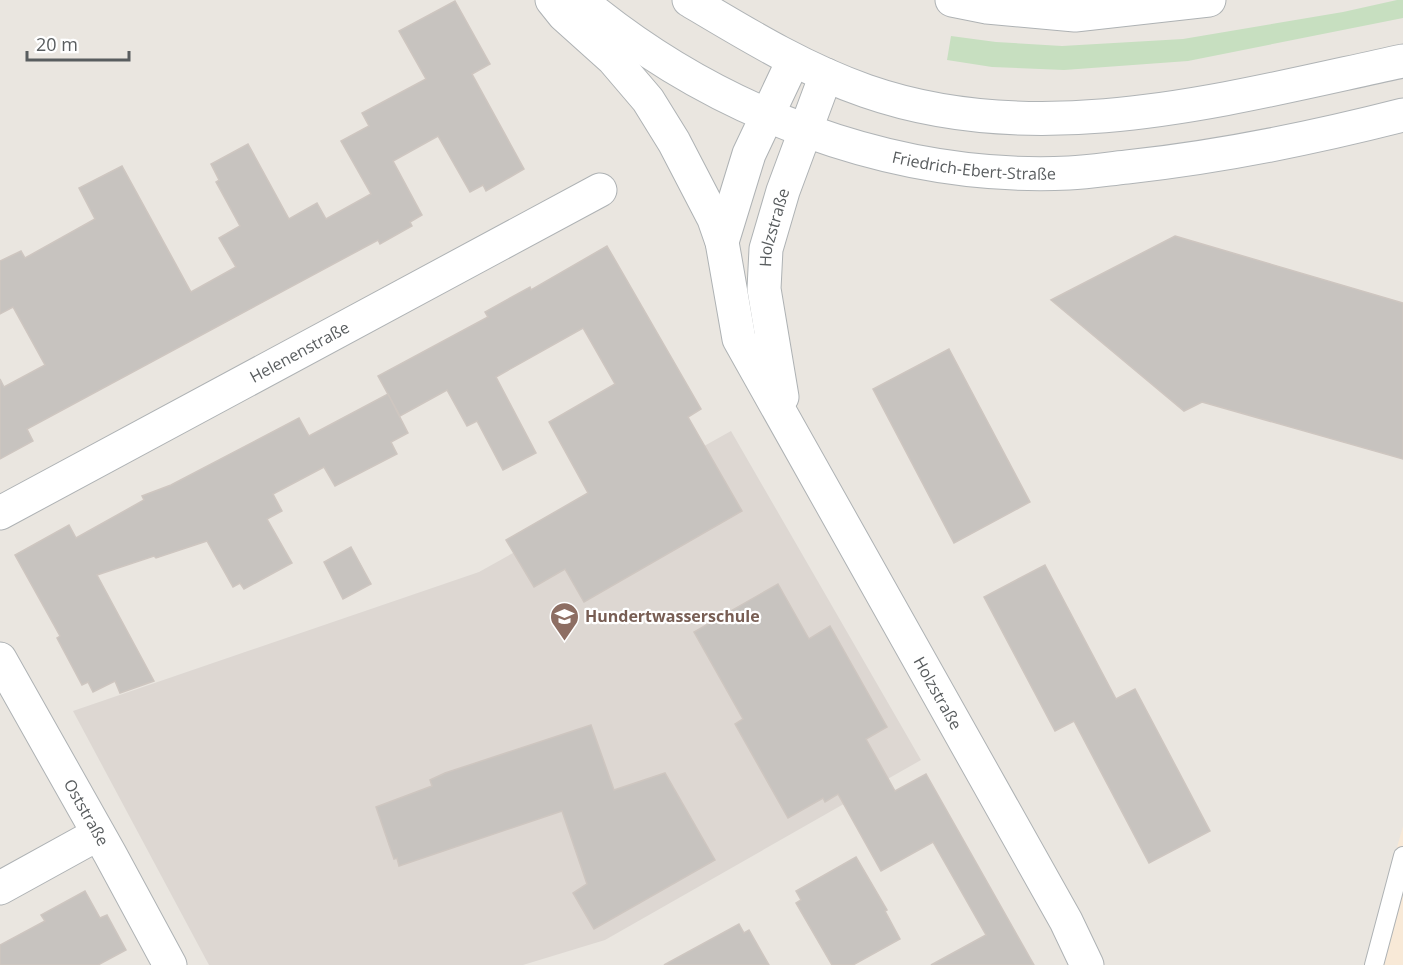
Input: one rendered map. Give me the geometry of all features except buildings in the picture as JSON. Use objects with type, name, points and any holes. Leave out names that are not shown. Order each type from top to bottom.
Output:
[{"type":"street","name":"Holzstraße","points":[[552,0],[564,15],[613,59],[648,100],[674,142],[714,219],[722,242],[740,339],[1066,921],[1087,965]]},
{"type":"street","name":"Friedrich-Ebert-Straße","points":[[580,0],[598,15],[683,73],[768,116],[848,146],[913,161],[996,172],[1069,173],[1193,158],[1396,121]]},
{"type":"street","points":[[689,0],[793,61],[867,91],[927,108],[996,118],[1069,118],[1202,103],[1403,61]]},
{"type":"street","points":[[952,0],[987,7],[1075,15],[1209,0]]},
{"type":"street","name":"Holzstraße","points":[[722,242],[749,154],[793,61]]},
{"type":"street","name":"Holzstraße","points":[[786,422],[764,289],[766,249],[783,191],[826,75]]},
{"type":"street","name":"Helenenstraße","points":[[0,513],[600,190]]},
{"type":"street","name":"Oststraße","points":[[0,659],[170,965]]},
{"type":"street","points":[[0,888],[98,834]]},
{"type":"lane","points":[[1374,965],[1403,856]]},
{"type":"shaded area","name":"Hundertwasserschule","points":[[731,431],[921,760],[605,940],[523,965],[209,965],[73,711],[479,572]]},
{"type":"shaded area","points":[[1403,826],[1403,965],[1364,965]]},
{"type":"green space","points":[[1403,0],[1403,18],[1188,61],[1064,70],[992,67],[947,60],[951,36],[996,42],[1062,46],[1183,39],[1343,12]]},
{"type":"place","name":"Hundertwasserschule","points":[[564,642]]}]
